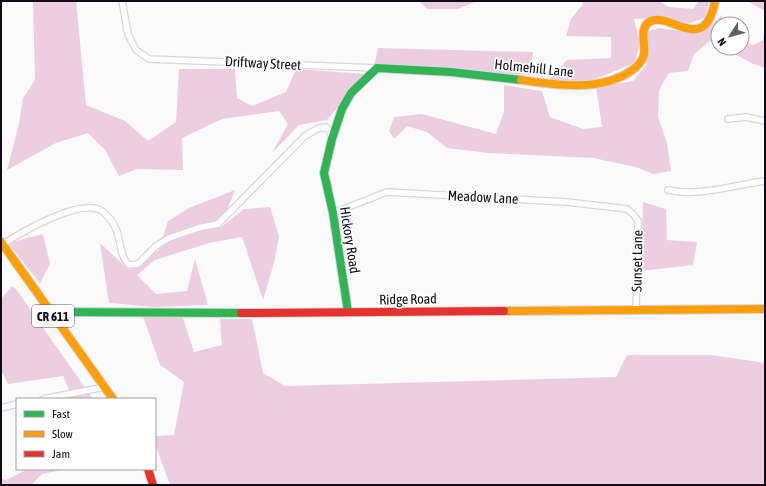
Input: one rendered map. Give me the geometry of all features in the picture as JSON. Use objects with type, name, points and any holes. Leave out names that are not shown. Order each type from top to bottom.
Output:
[{"type":"street","name":"Driftway Street","points":[[122,1],[128,34],[136,50],[149,59],[377,68]]},
{"type":"street","name":"Holmehill Lane","points":[[377,68],[462,73],[577,86],[601,84],[623,76],[643,60],[645,52],[644,29],[649,23],[653,21],[663,21],[687,29],[702,26],[711,19],[715,1]]},
{"type":"street","points":[[332,140],[342,109],[351,93],[377,68]]},
{"type":"street","points":[[728,119],[746,117],[765,121]]},
{"type":"street","points":[[2,243],[18,234],[76,208],[95,209],[102,211],[116,228],[121,243],[124,260],[129,265],[138,264],[156,246],[169,238],[198,228],[218,224],[305,136],[317,129],[326,127],[331,133],[332,140]]},
{"type":"street","name":"Hickory Road","points":[[332,140],[324,173],[333,213],[348,312]]},
{"type":"street","points":[[668,190],[681,193],[696,192],[765,181]]},
{"type":"street","name":"Meadow Lane","points":[[333,213],[387,192],[567,202],[627,209],[634,215]]},
{"type":"street","name":"Sunset Lane","points":[[634,215],[638,221],[636,309]]},
{"type":"street","name":"CR 611","points":[[2,243],[112,398]]},
{"type":"street","name":"Ridge Road","points":[[51,312],[157,314],[765,309]]},
{"type":"street","points":[[48,398],[105,387]]},
{"type":"street","points":[[1,408],[16,404]]},
{"type":"street","points":[[148,470],[153,485]]},
{"type":"shaded area","points":[[33,1],[76,1],[86,105],[125,121],[148,141],[176,122],[179,69],[235,69],[237,98],[252,106],[286,92],[296,69],[365,74],[327,120],[299,125],[272,153],[288,124],[279,111],[222,119],[182,138],[183,170],[137,169],[119,176],[105,150],[88,133],[56,143],[7,170],[19,124],[23,98],[35,80]]},
{"type":"shaded area","points":[[419,1],[477,1],[458,9],[427,9]]},
{"type":"shaded area","points":[[582,1],[659,1],[669,7],[694,9],[698,1],[709,1],[706,17],[690,23],[658,18],[634,19],[640,43],[635,63],[590,81],[549,80],[567,60],[611,58],[611,37],[566,36],[571,19],[583,4]]},
{"type":"shaded area","points":[[747,1],[765,1],[765,11]]},
{"type":"shaded area","points":[[710,25],[710,41],[694,54],[688,71],[669,73],[659,90],[658,117],[667,143],[671,171],[653,174],[636,167],[593,158],[488,153],[447,148],[427,132],[407,126],[394,139],[389,131],[394,117],[422,114],[496,134],[504,112],[504,85],[542,91],[550,117],[583,129],[602,127],[596,87],[633,81],[646,65],[648,31],[659,28],[689,32],[707,28]]},
{"type":"shaded area","points":[[765,26],[765,68],[738,56],[750,56],[750,44],[753,45],[763,40]]},
{"type":"shaded area","points":[[378,48],[533,52],[530,75],[374,65]]},
{"type":"shaded area","points":[[235,190],[220,228],[244,209],[270,207],[279,237],[274,263],[263,300],[242,237],[209,243],[155,260],[137,275],[156,294],[187,291],[195,259],[208,305],[155,307],[109,303],[100,243],[129,270],[159,250],[168,221],[189,208]]},
{"type":"shaded area","points":[[643,202],[666,209],[667,240],[697,242],[693,265],[641,271]]},
{"type":"shaded area","points":[[43,234],[50,264],[40,283],[8,243]]},
{"type":"shaded area","points":[[12,286],[16,289],[92,398],[73,398],[63,376],[8,384],[1,370],[1,299]]},
{"type":"shaded area","points":[[141,311],[181,312],[194,352],[222,345],[220,319],[252,319],[263,373],[285,386],[616,377],[627,355],[711,355],[765,363],[765,485],[170,485],[156,447],[156,436],[174,435],[184,382],[160,365]]},
{"type":"shaded area","points":[[26,470],[61,470],[42,474],[31,485],[1,485],[1,479],[6,480]]},
{"type":"traffic: fast","points":[[348,312],[333,213],[324,173],[332,139],[342,109],[351,93],[377,68],[451,72],[521,80]]},
{"type":"traffic: fast","points":[[51,312],[241,313]]},
{"type":"traffic: slow","points":[[521,80],[549,84],[578,85],[606,82],[619,78],[633,69],[642,60],[644,55],[643,36],[647,24],[651,21],[659,20],[696,29],[704,26],[710,17],[715,1]]},
{"type":"traffic: slow","points":[[1,242],[112,398]]},
{"type":"traffic: slow","points":[[504,311],[765,309]]},
{"type":"traffic: jam","points":[[241,313],[504,311]]},
{"type":"traffic: jam","points":[[148,470],[153,485]]}]
